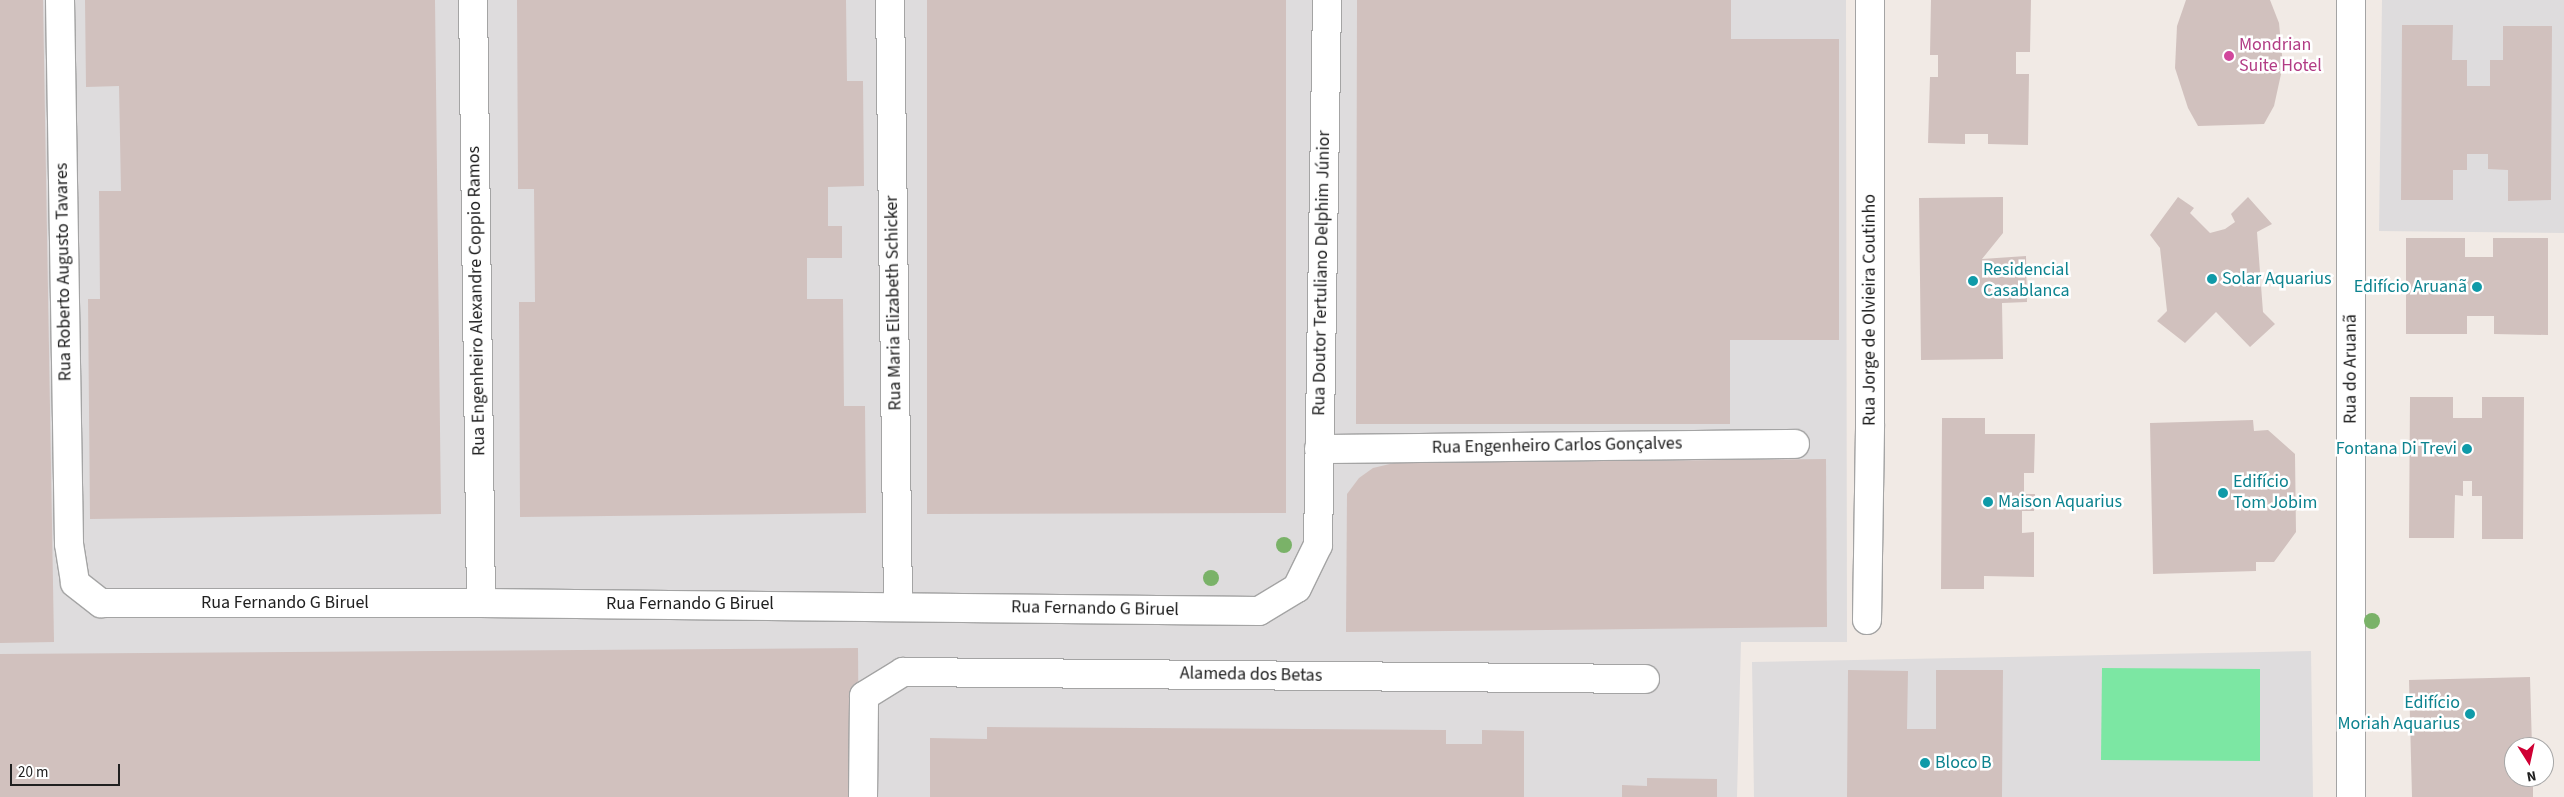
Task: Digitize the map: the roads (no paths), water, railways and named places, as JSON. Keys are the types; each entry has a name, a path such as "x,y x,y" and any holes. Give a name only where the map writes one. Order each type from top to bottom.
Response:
{"street":[{"name":"Rua Roberto Augusto Tavares","path":"60,0 69,544"},
{"name":"Rua Engenheiro Alexandre Coppio Ramos","path":"473,0 481,603"},
{"name":"Rua Maria Elizabeth Schicker","path":"890,0 898,606"},
{"name":"Rua Doutor Tertuliano Delphim Júnior","path":"1318,545 1327,0"},
{"name":"Rua Jorge de Olvieira Coutinho","path":"1867,620 1870,424 1870,0"},
{"name":"Rua do Aruanã","path":"2351,797 2352,0"},
{"name":"Rua Engenheiro Carlos Gonçalves","path":"1319,449 1795,444"},
{"name":"Rua Fernando G Biruel","path":"69,544 75,583 102,603 481,603 1259,611 1296,588 1318,545"},
{"name":"Alameda dos Betas","path":"863,797 864,696 903,672 1645,679"}],"place":[{"name":"Mondrian Suite Hotel","path":"2229,56"},
{"name":"Solar Aquarius","path":"2212,279"},
{"name":"Residencial Casablanca","path":"1973,281"},
{"name":"Edifício Aruanã","path":"2477,287"},
{"name":"Fontana Di Trevi","path":"2467,449"},
{"name":"Edifício Tom Jobim","path":"2223,493"},
{"name":"Maison Aquarius","path":"1988,502"},
{"name":"Edifício Moriah Aquarius","path":"2470,714"},
{"name":"Bloco B","path":"1925,763"}]}
